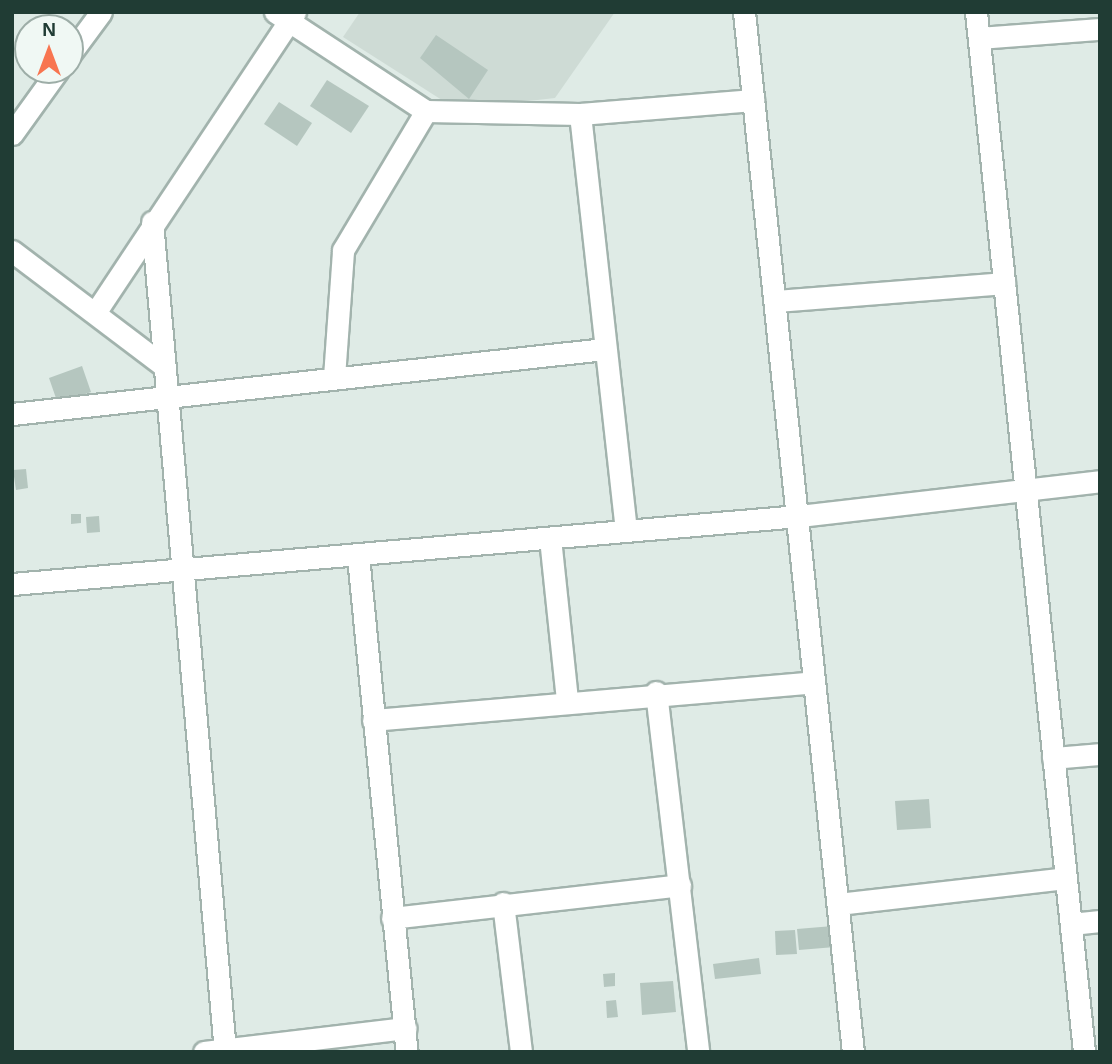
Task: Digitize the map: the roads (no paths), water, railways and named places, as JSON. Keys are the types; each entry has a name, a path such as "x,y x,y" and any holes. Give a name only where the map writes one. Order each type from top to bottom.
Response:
{"street":[{"path":"84,35 101,12"},
{"path":"744,12 777,301 799,516 812,682 853,1052"},
{"path":"976,12 1084,1052"},
{"path":"97,310 286,16 426,111 580,114 753,100"},
{"path":"979,38 1100,29"},
{"path":"12,135 48,84"},
{"path":"334,377 343,250 426,111"},
{"path":"580,114 626,528"},
{"path":"152,222 183,572 218,1051 406,1028"},
{"path":"12,251 97,310 164,366"},
{"path":"777,301 1004,283"},
{"path":"12,414 606,349"},
{"path":"12,584 183,572 550,538 626,528 799,516 1100,481"},
{"path":"550,538 567,701"},
{"path":"358,556 407,1052"},
{"path":"373,720 656,692 812,682"},
{"path":"656,692 698,1052"},
{"path":"1053,758 1100,754"},
{"path":"838,904 1066,878"},
{"path":"392,918 503,903 680,885"},
{"path":"503,903 520,1052"},
{"path":"1071,924 1100,921"}]}
